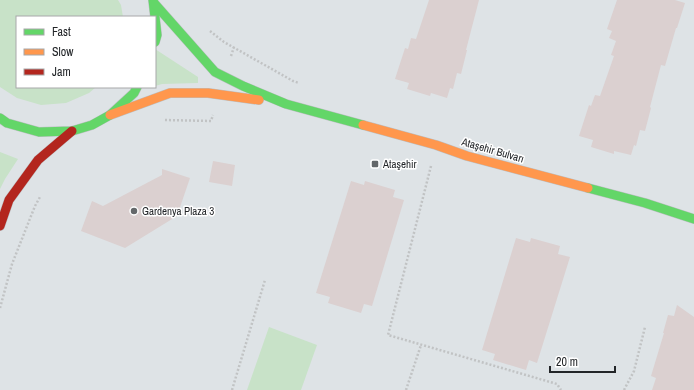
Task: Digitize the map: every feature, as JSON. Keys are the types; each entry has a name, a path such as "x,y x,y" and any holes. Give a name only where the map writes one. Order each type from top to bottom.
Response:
{"street":[{"path":"153,2 154,16"},
{"name":"Ataşehir Bulvarı","path":"153,2 215,72 243,86 286,104 436,145 467,156 644,203 694,220"},
{"path":"0,118 7,123 39,132 72,131 92,125 110,115 134,93 137,88"},
{"name":"Ataşehir Bulvarı","path":"110,115 170,93 208,93 286,104"},
{"path":"0,226 9,200 38,160 72,131"}],"path":[{"path":"209,30 224,42 293,81 300,83"},
{"path":"225,77 234,47"},
{"path":"164,120 211,121 219,95"},
{"path":"436,145 388,335 557,384 561,390"},
{"path":"0,308 12,264 35,206 42,194"},
{"path":"232,390 265,280"},
{"path":"624,390 634,371 644,327"},
{"path":"406,390 421,345"}],"green space":[{"path":"0,0 118,0 121,5 123,16 16,16 16,88 95,88 89,93 66,103 41,105 17,98 0,87"},
{"path":"156,50 198,77 198,83 162,84 156,86"},
{"path":"0,152 18,159 0,189"},
{"path":"269,327 317,345 301,390 247,390"}],"building":[{"path":"429,0 479,0 461,74 457,73 453,89 450,88 447,98 431,93 430,96 407,89 409,83 395,79 405,48 408,49 411,38 416,39"},
{"path":"617,0 675,0 685,3 665,66 661,65 645,131 640,130 636,146 634,145 631,155 614,151 614,154 591,147 593,140 579,136 589,105 591,106 595,95 600,96 614,56 611,55 616,41 609,38 612,31 607,29"},
{"path":"213,161 235,165 232,186 209,182"},
{"name":"Gardenya Plaza 3","path":"162,169 190,178 177,216 125,248 81,231 92,201 103,206 162,175"},
{"path":"351,181 364,185 365,181 395,190 393,197 404,200 372,306 364,304 361,313 328,303 330,297 316,293"},
{"path":"516,238 530,242 531,238 560,246 558,254 570,257 537,363 529,360 526,370 493,360 495,354 482,350"},
{"path":"677,305 694,317 694,390 652,390 656,378 651,376 668,315 674,316"}],"traffic: fast":[{"path":"153,0 155,16"},
{"path":"154,3 215,72 243,86 286,104 363,125"},
{"path":"156,26 156,38"},
{"path":"0,118 7,123 39,132 72,131 92,125 110,115 134,93 136,88"},
{"path":"588,188 645,203 694,219"}],"traffic: slow":[{"path":"110,115 170,93 208,93 259,100"},
{"path":"363,125 436,145 467,156 588,188"}],"traffic: jam":[{"path":"0,226 9,200 38,160 72,131"}],"place":[{"name":"Ataşehir","path":"375,164"},
{"name":"Gardenya Plaza 3","path":"134,211"}]}
